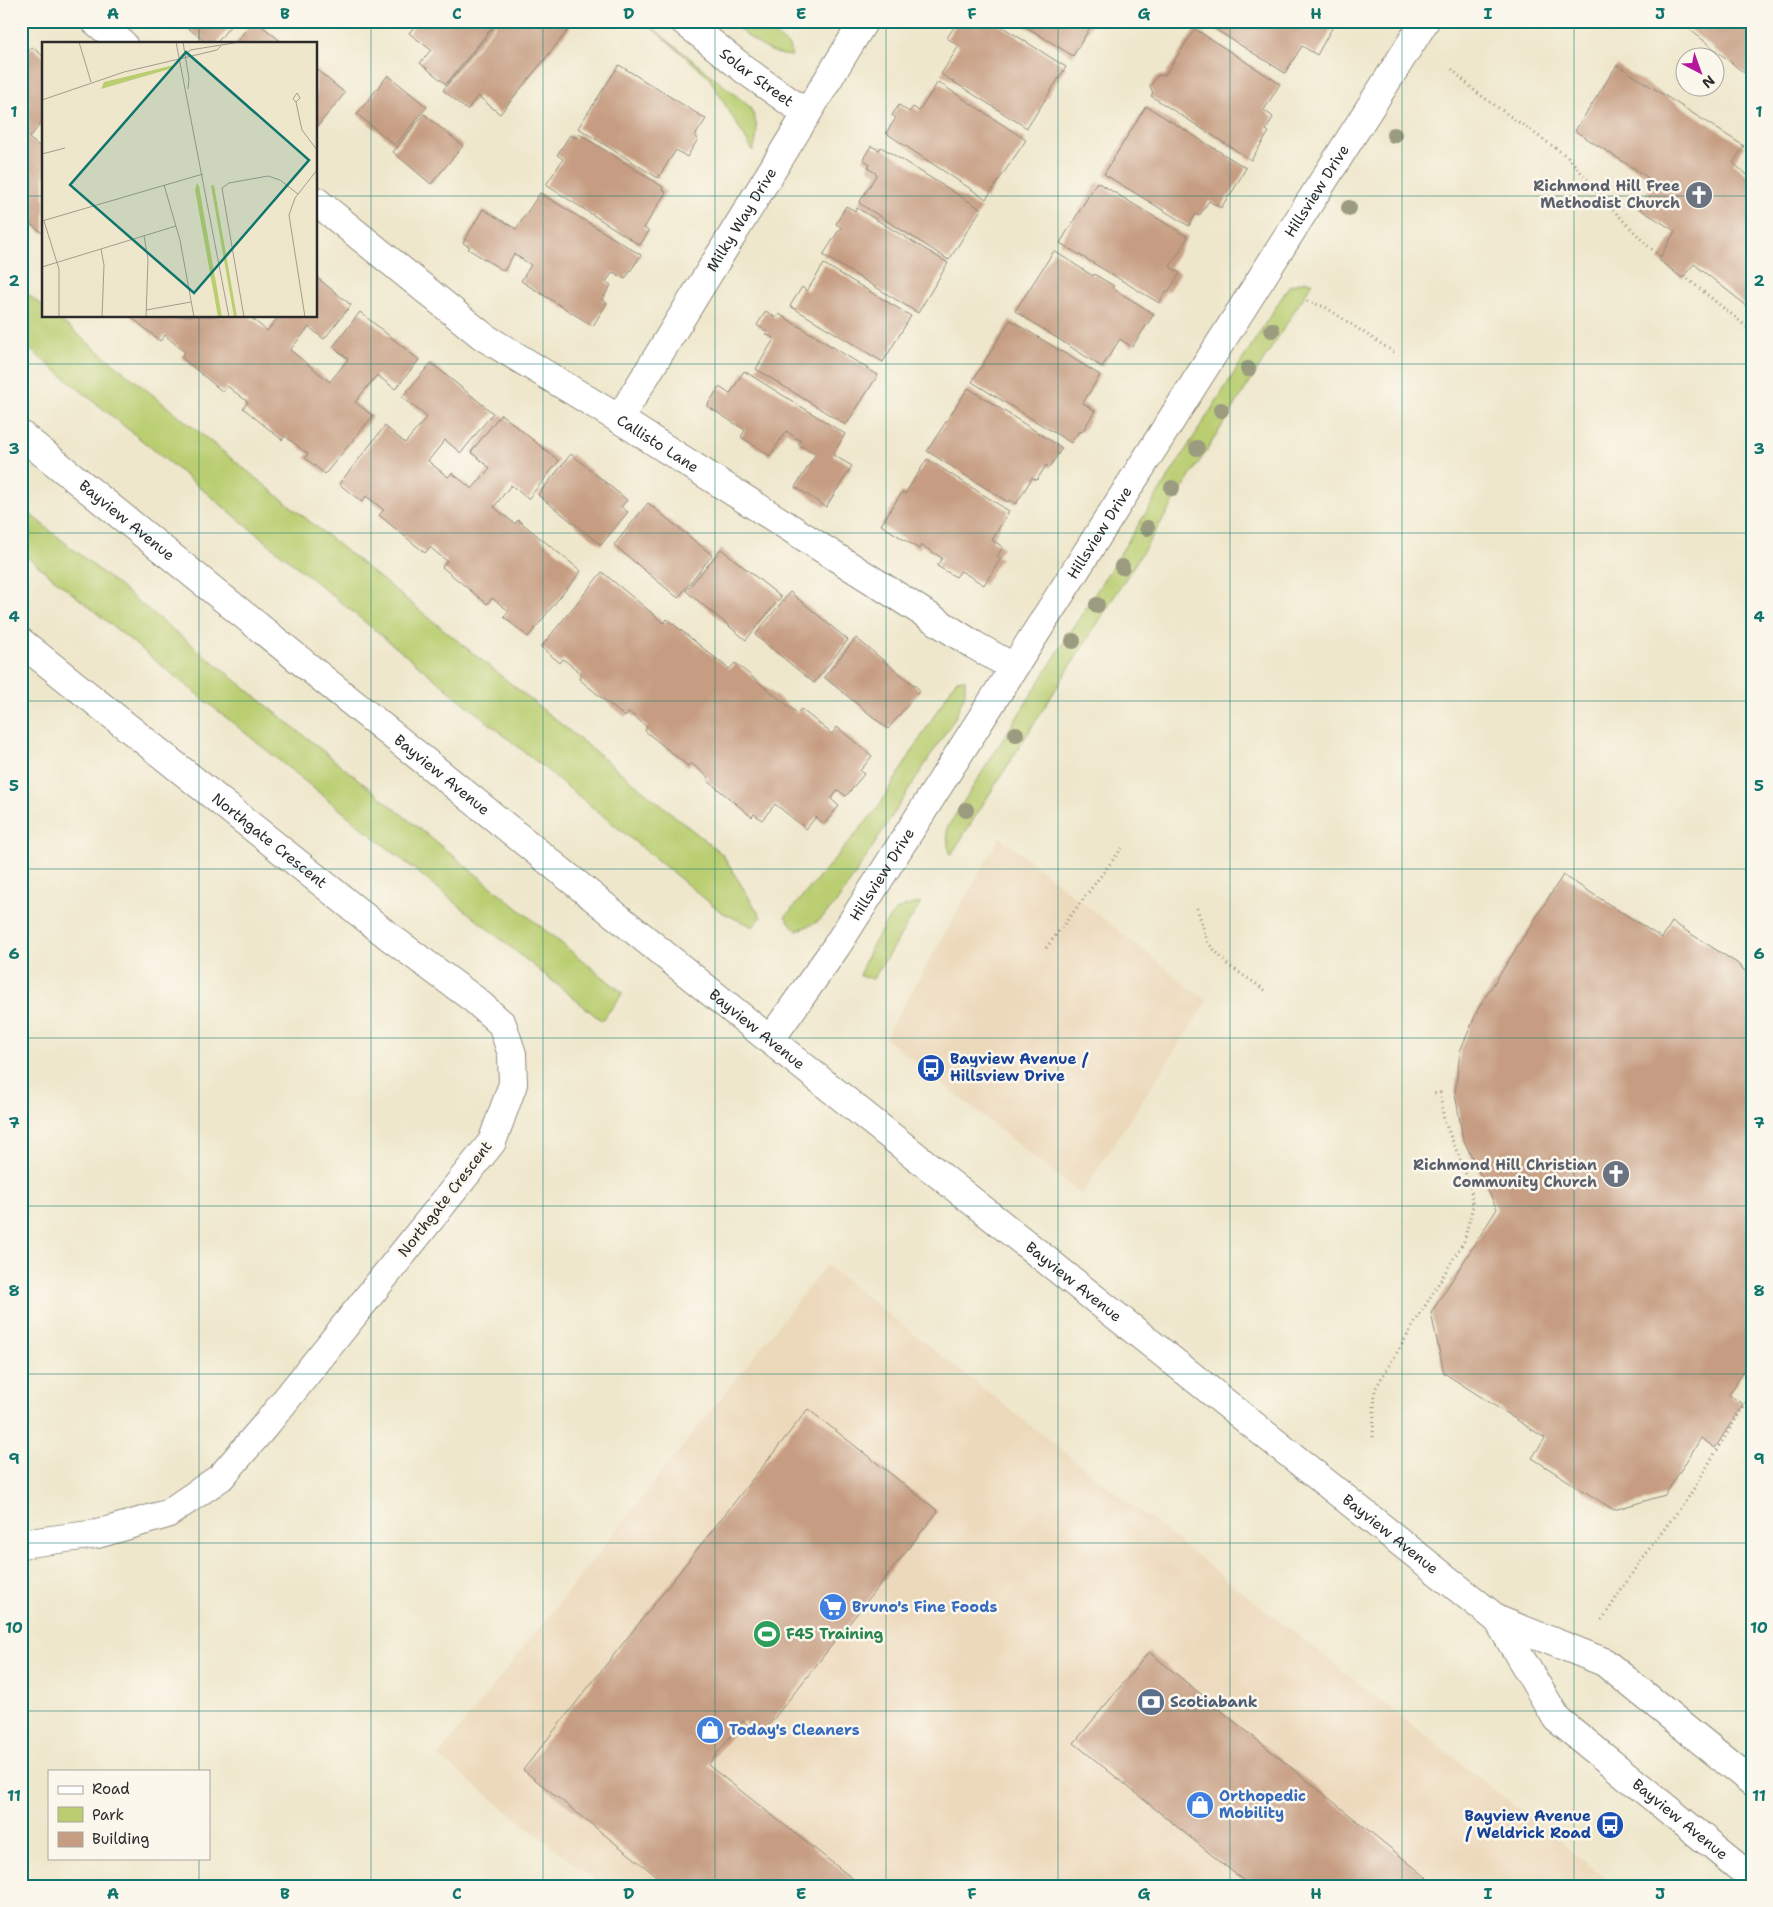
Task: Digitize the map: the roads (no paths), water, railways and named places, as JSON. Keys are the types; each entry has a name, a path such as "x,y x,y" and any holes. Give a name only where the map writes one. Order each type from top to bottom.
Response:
{"street":[{"path":"95,21 121,42"},
{"name":"Solar Street","path":"684,21 745,70 807,114"},
{"name":"Milky Way Drive","path":"619,419 864,21"},
{"name":"Hillsview Drive","path":"770,1040 836,947 1425,21"},
{"name":"Callisto Lane","path":"318,203 484,337 619,419 1013,667"},
{"name":"Bayview Avenue","path":"21,435 770,1040 1498,1620 1604,1662 1752,1782"},
{"name":"Northgate Crescent","path":"21,642 368,919 475,1000 502,1024 512,1054 514,1084 492,1142 268,1422 221,1477 167,1514 97,1534 21,1544"},
{"name":"Bayview Avenue","path":"1498,1620 1557,1719 1752,1880"},
{"path":"1744,1886 1752,1880"}],"place":[{"name":"Richmond Hill Free Methodist Church","path":"1699,195"},
{"name":"Bayview Avenue / Hillsview Drive","path":"931,1068"},
{"name":"Richmond Hill Christian Community Church","path":"1616,1174"},
{"name":"Bruno's Fine Foods","path":"833,1607"},
{"name":"F45 Training","path":"767,1634"},
{"name":"Scotiabank","path":"1151,1702"},
{"name":"Today's Cleaners","path":"710,1730"},
{"name":"Orthopedic Mobility","path":"1200,1805"},
{"name":"Bayview Avenue / Weldrick Road","path":"1610,1825"}]}
